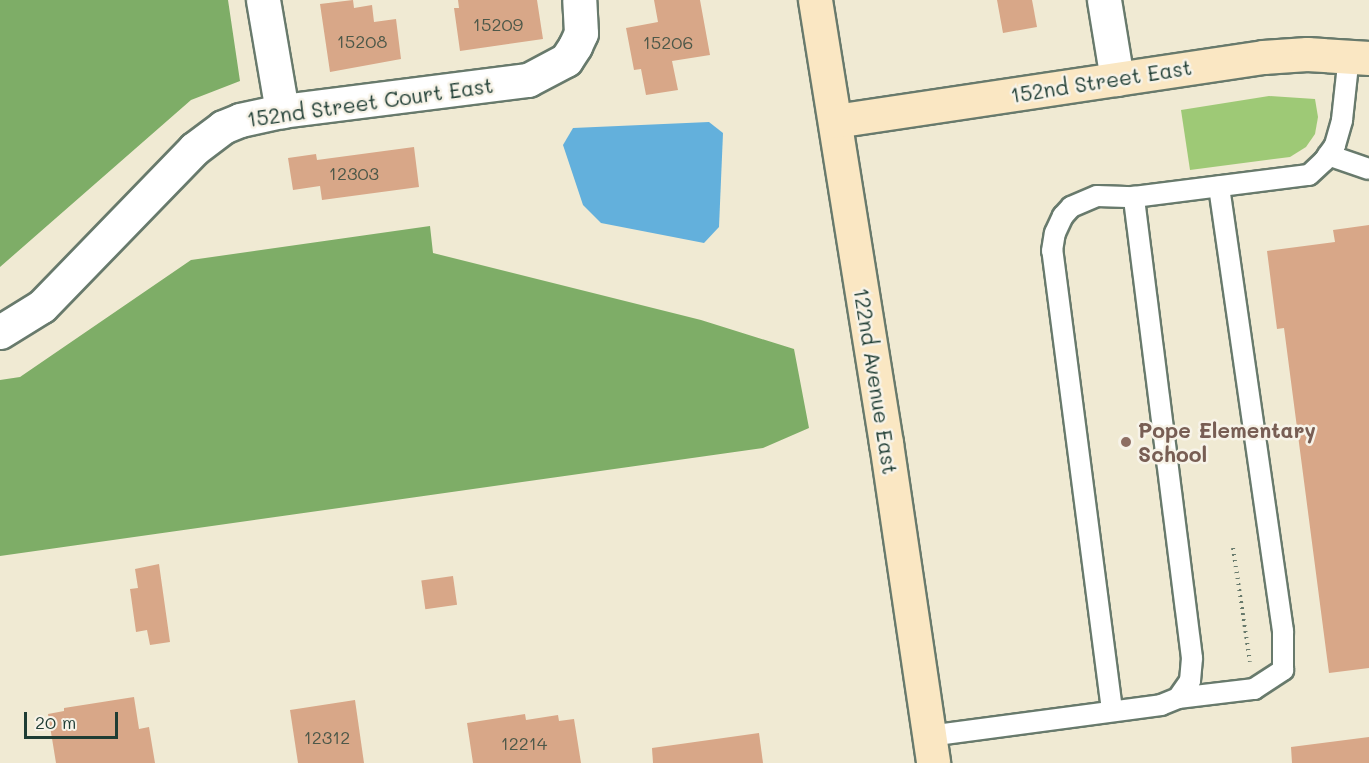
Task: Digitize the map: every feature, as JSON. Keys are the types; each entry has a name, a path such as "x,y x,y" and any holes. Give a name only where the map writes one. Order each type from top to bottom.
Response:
{"main road":[{"name":"122nd Avenue East","path":"815,0 931,750"},
{"name":"152nd Street East","path":"835,121 1263,57 1306,54 1359,57"}],"street":[{"path":"263,0 282,111"},
{"name":"152nd Street Court East","path":"0,332 42,306 194,149 223,127 240,120 282,111 528,80 566,60 581,33 579,0"},
{"path":"1104,0 1118,79"}],"lane":[{"path":"1113,710 1052,251 1055,233 1063,216 1071,207 1097,196 1134,197 1309,175 1335,145 1359,57"},
{"path":"1328,155 1363,169 1369,169"},
{"path":"931,750 1113,710 1161,705 1178,698 1254,689 1283,670 1283,631 1219,187"},
{"path":"1134,197 1192,658 1190,681 1178,698"}],"path":[{"path":"1233,548 1250,663"}],"green space":[{"path":"0,0 228,0 240,81 191,100 0,267"},
{"path":"1269,96 1315,99 1318,117 1315,134 1306,147 1290,157 1190,170 1181,110"},
{"path":"430,226 433,253 701,320 794,349 809,428 763,448 0,556 0,380 20,377 191,260"}],"water":[{"path":"709,122 723,133 719,227 704,243 601,223 583,205 563,145 573,128"}],"building":[{"path":"353,0 354,8 372,5 374,22 396,19 401,59 330,72 320,4"},
{"path":"458,0 537,0 543,39 460,51 454,8 459,8"},
{"path":"654,0 700,0 710,55 672,61 678,90 646,95 641,69 634,70 626,28 658,22"},
{"path":"997,0 1032,0 1037,27 1003,33"},
{"path":"414,147 419,187 322,200 320,186 293,190 288,158 316,154 317,160"},
{"path":"1369,225 1369,668 1329,673 1284,328 1277,329 1267,251 1335,242 1333,230"},
{"path":"159,564 170,642 150,645 147,630 136,632 130,589 138,588 135,569"},
{"path":"453,576 457,605 425,609 421,580"},
{"path":"134,697 139,729 149,727 155,763 56,763 48,714 64,711 64,708"},
{"path":"355,700 364,763 298,763 290,710"},
{"path":"525,714 526,720 558,715 559,721 574,719 581,763 473,763 467,723"},
{"path":"759,733 763,763 653,763 652,748"},
{"path":"1369,737 1369,763 1292,763 1291,747"}],"place":[{"name":"Pope Elementary School","path":"1126,442"}]}
